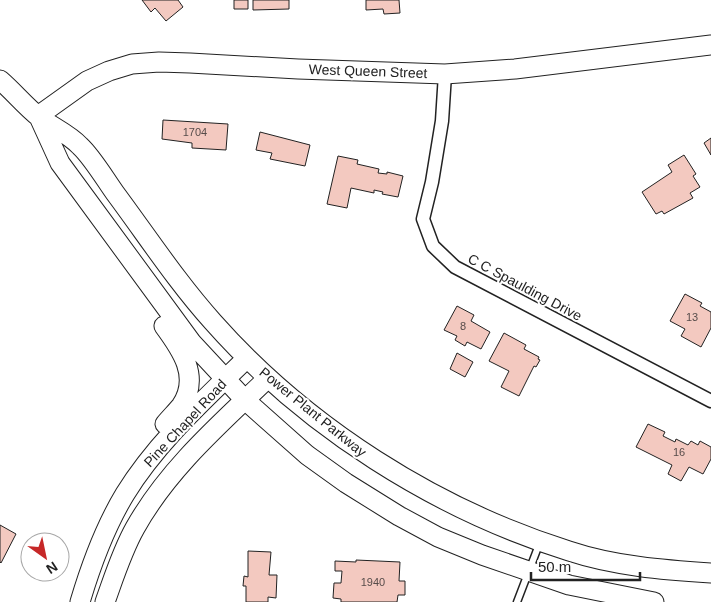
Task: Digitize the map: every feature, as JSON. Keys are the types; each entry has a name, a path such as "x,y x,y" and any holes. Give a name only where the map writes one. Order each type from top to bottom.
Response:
{"main road":[{"name":"West Queen Street","path":"38,116 87,81 109,71 132,64 182,62 298,69 445,74 515,69 711,45"},
{"name":"Power Plant Parkway","path":"0,80 38,116 80,146 190,295 213,323 247,358 268,378 335,432 370,457 418,487 456,506 570,552 609,561 664,570 711,573"},
{"name":"Power Plant Parkway","path":"38,116 60,163 192,343 245,400 307,455 346,483 399,516 438,537 482,555 569,585 654,602"},
{"path":"118,242 128,276 178,346 186,359 188,372 188,386 180,407 139,454 125,493"},
{"name":"Pine Chapel Road","path":"80,602 108,524 125,493 148,460 247,358"},
{"name":"Pine Chapel Road","path":"105,602 124,551 154,499 193,451 268,378"}],"street":[{"name":"C C Spaulding Drive","path":"445,74 442,121 432,182 423,220 433,246 455,267 711,401"}],"lane":[{"path":"517,602 541,541"}],"building":[{"path":"142,0 178,0 183,7 166,21 155,8 151,12"},
{"path":"234,0 248,0 248,9 234,9"},
{"path":"253,0 289,0 289,9 253,10"},
{"path":"366,0 399,0 400,13 384,14 383,9 366,10"},
{"path":"163,120 228,124 226,150 192,148 192,143 162,139"},
{"path":"260,132 310,145 305,166 270,159 272,153 256,150"},
{"path":"711,138 711,155 704,143"},
{"path":"684,155 696,174 693,176 700,187 690,193 693,198 664,214 662,211 656,214 642,192 672,172 668,165"},
{"path":"338,156 358,160 357,164 379,169 378,173 387,174 387,172 403,176 398,197 382,194 383,192 374,190 374,193 351,188 347,208 327,204"},
{"path":"685,294 702,303 700,306 711,312 711,328 701,347 681,336 685,329 670,321"},
{"path":"457,306 474,315 471,321 490,332 481,349 467,342 465,346 455,340 457,336 444,330"},
{"path":"504,333 526,345 524,349 539,357 538,359 540,360 536,367 534,366 519,396 501,387 509,371 489,361"},
{"path":"457,353 473,362 465,377 450,369"},
{"path":"648,424 665,432 663,436 675,442 676,439 688,445 691,441 698,445 700,441 711,447 711,459 703,474 689,467 681,481 668,474 672,465 636,447"},
{"path":"0,525 16,534 1,563 0,562"},
{"path":"248,551 271,552 269,575 277,575 276,598 268,597 268,602 246,602 246,586 243,586 244,576 248,577"},
{"path":"356,560 400,562 399,581 405,581 405,595 398,595 397,602 341,602 341,599 333,598 334,583 341,583 342,571 335,571 335,561 356,562"}]}
